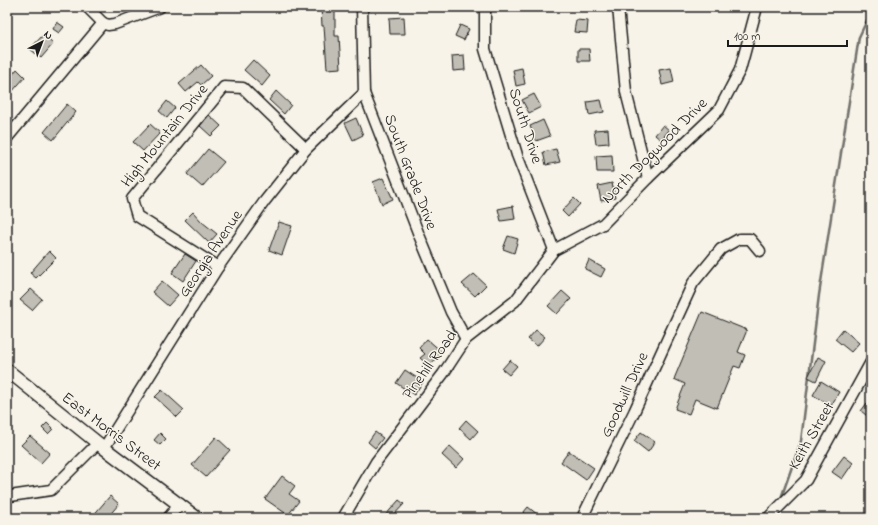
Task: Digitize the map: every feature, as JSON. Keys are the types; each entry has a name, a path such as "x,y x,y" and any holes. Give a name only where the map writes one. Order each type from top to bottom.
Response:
{"main road":[{"name":"East Morris Street","path":"7,370 101,445 197,518"}],"street":[{"path":"87,7 103,23 108,25 115,24 160,7"},
{"name":"South Grade Drive","path":"362,7 364,93 419,236 452,312 466,339"},
{"name":"South Drive","path":"485,7 485,49 517,155 554,250"},
{"path":"618,7 626,92 648,178"},
{"name":"North Dogwood Drive","path":"603,224 648,178 719,110 740,70 757,7"},
{"path":"7,138 103,23"},
{"name":"High Mountain Drive","path":"218,266 137,216 132,199 224,87 243,88 306,149"},
{"name":"Georgia Avenue","path":"10,496 51,490 101,445 218,266 264,202 306,149 364,93"},
{"name":"Pinehill Road","path":"343,518 376,462 443,374 466,339 515,301 554,250 603,224"},
{"name":"Goodwill Drive","path":"582,518 634,412 693,283 722,248 740,239 750,240 760,251"},
{"name":"Keith Street","path":"768,518 806,480 871,362"},
{"path":"168,518 180,504"}],"building":[{"path":"321,7 335,7 335,36 339,36 341,68 327,69"},
{"path":"404,17 405,34 390,34 389,18"},
{"path":"576,20 588,21 587,33 574,32"},
{"path":"57,22 64,27 59,33 53,29"},
{"path":"460,25 469,29 464,40 455,36"},
{"path":"43,35 53,44 41,58 30,49"},
{"path":"578,49 589,49 590,61 578,61"},
{"path":"464,55 465,70 453,71 452,56"},
{"path":"253,60 270,76 262,86 244,70"},
{"path":"201,65 211,76 201,85 198,82 186,92 179,84"},
{"path":"522,68 525,84 516,86 513,70"},
{"path":"671,68 674,82 662,85 659,70"},
{"path":"17,69 25,77 11,93 7,89 7,81"},
{"path":"276,91 291,105 284,114 269,100"},
{"path":"534,94 541,107 529,113 522,100"},
{"path":"601,100 604,112 589,115 587,102"},
{"path":"167,101 175,108 167,118 159,111"},
{"path":"67,104 76,112 53,140 44,132"},
{"path":"209,115 221,126 211,136 200,126"},
{"path":"356,118 363,135 353,140 345,123"},
{"path":"543,120 550,136 536,141 530,126"},
{"path":"150,124 160,133 143,151 133,142"},
{"path":"663,125 669,130 661,140 655,135"},
{"path":"608,129 609,143 596,144 594,130"},
{"path":"208,149 224,162 202,187 187,174"},
{"path":"556,149 560,162 546,165 543,152"},
{"path":"612,155 613,172 597,172 596,156"},
{"path":"383,178 393,199 382,204 373,182"},
{"path":"612,183 615,198 601,201 598,186"},
{"path":"574,198 580,204 568,217 562,211"},
{"path":"513,206 515,219 501,221 498,209"},
{"path":"193,212 202,222 217,234 209,243 185,220"},
{"path":"279,222 292,226 282,255 269,250"},
{"path":"508,236 518,239 514,253 503,249"},
{"path":"49,251 56,258 36,278 30,273"},
{"path":"185,254 196,261 183,281 172,273"},
{"path":"589,260 605,269 601,277 585,269"},
{"path":"474,274 486,285 475,296 462,284"},
{"path":"162,281 178,295 168,306 152,292"},
{"path":"31,289 42,299 32,310 20,300"},
{"path":"562,291 571,299 557,314 548,306"},
{"path":"702,312 747,330 738,352 745,355 740,368 734,366 717,408 695,399 689,414 675,409 685,384 674,379"},
{"path":"843,329 859,343 851,352 835,339"},
{"path":"536,330 545,337 537,346 528,339"},
{"path":"427,339 442,352 429,366 420,358 425,354 419,348"},
{"path":"818,357 826,361 816,381 808,377"},
{"path":"510,360 517,366 509,375 502,369"},
{"path":"405,370 423,382 414,395 396,383"},
{"path":"821,381 839,392 831,406 813,395"},
{"path":"162,390 184,410 177,417 155,397"},
{"path":"867,403 871,406 871,419 861,411"},
{"path":"466,420 478,431 471,439 459,428"},
{"path":"47,423 53,429 48,434 42,428"},
{"path":"375,432 383,438 375,448 368,442"},
{"path":"641,432 655,442 648,452 634,441"},
{"path":"160,433 166,439 160,445 154,440"},
{"path":"30,436 50,453 41,463 21,445"},
{"path":"216,437 230,450 206,477 192,465"},
{"path":"450,446 464,459 456,468 442,455"},
{"path":"569,451 594,468 586,480 561,462"},
{"path":"844,456 853,463 842,479 832,472"},
{"path":"282,476 295,486 289,494 299,501 288,515 265,499"},
{"path":"110,496 119,504 107,518 91,518"},
{"path":"399,500 404,504 391,518 383,518"},
{"path":"528,507 542,518 519,518"}],"waterway":[{"path":"780,501 801,441 819,295 859,37 871,12"}]}
